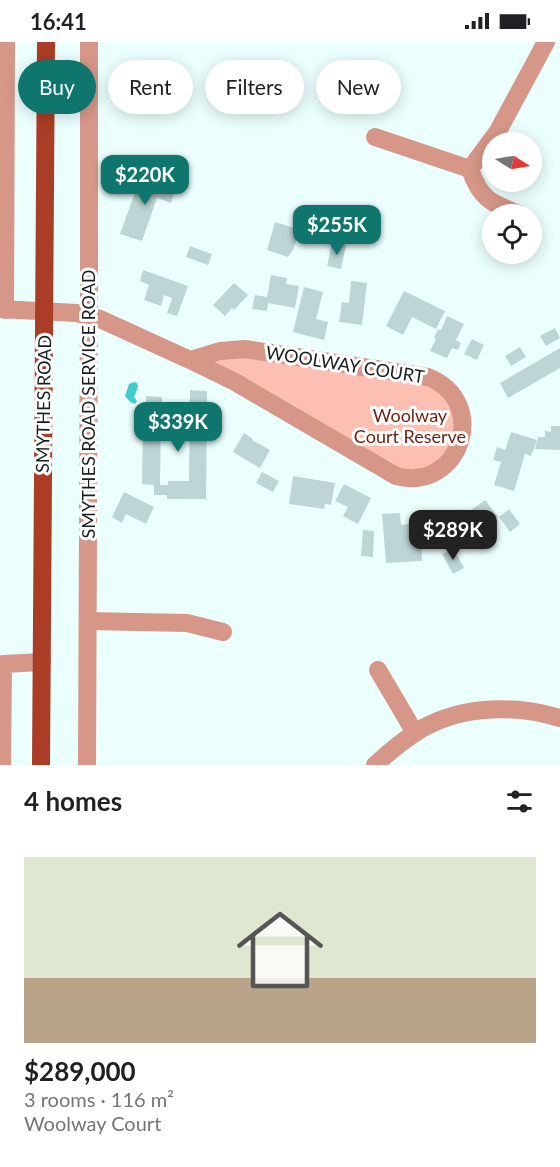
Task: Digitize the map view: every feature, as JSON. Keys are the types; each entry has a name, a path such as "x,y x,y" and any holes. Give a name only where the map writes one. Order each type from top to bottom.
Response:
{"main road":[{"name":"SMYTHES ROAD","path":"41,765 46,42"}],"street":[{"path":"2,310 6,42"},
{"name":"SMYTHES ROAD SERVICE ROAD","path":"87,765 89,42"},
{"path":"470,169 498,131 546,42"},
{"path":"375,138 470,169"},
{"path":"470,169 484,196 496,204"},
{"name":"WOOLWAY COURT","path":"2,310 77,313 100,319 243,387 396,476 409,478 437,472 452,458 461,441 463,420 458,402 446,387 428,377 245,350 220,351 190,360"},
{"path":"88,621 182,622 223,632"},
{"path":"2,765 3,664 42,662"},
{"path":"378,670 415,733"},
{"path":"375,765 415,733 429,725 464,713 498,709 522,710 560,718"}],"green space":[{"name":"Woolway Court Reserve","path":"238,354 423,380 441,389 459,426 443,461 407,473 207,361"}],"water":[{"path":"134,382 138,387 134,397 137,401 135,404 125,396 129,384"}],"building":[{"path":"141,176 176,188 171,203 157,198 142,241 120,234"},
{"path":"275,222 300,230 288,257 267,250"},
{"path":"332,243 346,245 341,269 327,266"},
{"path":"190,246 212,254 208,265 186,257"},
{"path":"143,270 188,286 177,316 167,313 172,298 164,295 161,306 144,300 149,285 140,281"},
{"path":"271,275 287,278 286,284 299,286 295,308 268,303 267,311 252,309 255,295 267,297"},
{"path":"351,281 367,283 362,325 339,322 342,302 349,303"},
{"path":"234,283 248,295 225,316 213,305"},
{"path":"304,287 323,292 316,319 328,322 324,340 293,332"},
{"path":"404,291 445,311 436,329 412,317 403,335 386,326"},
{"path":"447,316 464,324 456,340 461,343 458,350 452,348 447,358 430,351 438,329 441,330"},
{"path":"555,328 560,338 546,346 540,336"},
{"path":"472,339 484,345 477,360 464,354"},
{"path":"520,347 526,357 511,366 505,356"},
{"path":"560,348 560,368 508,398 500,383"},
{"path":"190,390 207,391 206,499 167,499 167,495 154,495 154,485 142,484 143,413 161,413 160,485 168,485 168,481 189,481"},
{"path":"146,396 162,397 162,405 146,404"},
{"path":"551,426 560,426 560,450 535,449 538,437 545,437 545,431 551,432"},
{"path":"511,432 537,440 531,456 525,454 514,491 494,485 501,462 493,460 497,447 505,450"},
{"path":"244,433 270,450 260,468 233,452"},
{"path":"262,472 279,481 273,492 256,483"},
{"path":"293,476 335,483 331,505 325,504 324,509 289,504"},
{"path":"344,484 371,498 358,524 343,516 348,507 335,501"},
{"path":"124,492 154,507 146,524 126,514 122,523 112,517"},
{"path":"485,500 498,517 460,544 443,520 458,509 463,516"},
{"path":"509,509 520,524 510,532 499,517"},
{"path":"400,513 401,525 409,524 410,539 421,539 422,561 386,563 382,514"},
{"path":"363,530 374,531 373,557 361,556"},
{"path":"453,548 464,568 453,574 442,554"}]}
